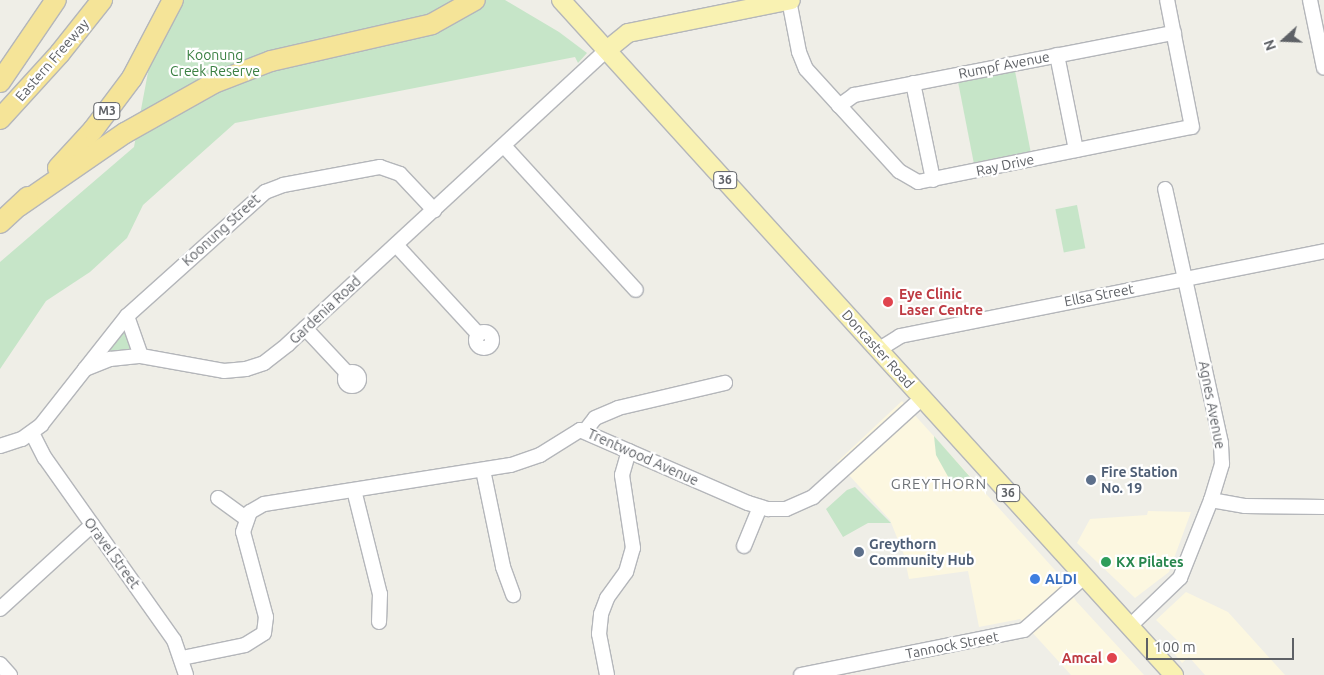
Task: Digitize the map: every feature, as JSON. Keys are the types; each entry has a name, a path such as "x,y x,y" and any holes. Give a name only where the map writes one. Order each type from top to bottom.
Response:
{"highway":[{"path":"0,82 56,0"},
{"name":"Eastern Freeway","path":"0,119 54,60 102,0"},
{"name":"M3","path":"0,223 68,158 132,78 173,0"},
{"path":"19,206 160,111 251,68 432,24 474,0"}],"main road":[{"name":"Doncaster Road","path":"546,0 581,25"},
{"name":"Doncaster Road","path":"561,0 581,25 606,50 1174,675"},
{"path":"606,50 628,33 785,1"}],"street":[{"name":"Ray Drive","path":"785,1 803,64 904,176 918,182 1192,127 1167,0"},
{"path":"1310,0 1324,68"},
{"name":"Rumpf Avenue","path":"839,106 854,95 1174,33"},
{"name":"Gardenia Road","path":"84,369 119,357 142,356 216,370 246,369 272,357 504,146 606,50"},
{"path":"1058,55 1076,150"},
{"path":"913,83 933,180"},
{"path":"504,146 636,290"},
{"name":"Koonung Street","path":"84,369 127,316 247,204 273,188 372,168 387,168 400,174 434,210"},
{"name":"Agnes Avenue","path":"1129,626 1180,578 1211,500 1222,455 1185,278 1164,189"},
{"path":"396,245 479,334"},
{"name":"Ellsa Street","path":"878,350 900,336 1324,251"},
{"path":"127,316 142,356"},
{"path":"305,328 348,374"},
{"path":"0,446 32,433 52,415 84,369"},
{"path":"591,434 612,410 726,383"},
{"name":"Trentwood Avenue","path":"246,518 264,504 483,470 530,459 576,431 591,434 760,507 786,509 813,497 922,398"},
{"name":"Oravel Street","path":"32,433 44,458 170,634 182,658 186,675"},
{"path":"607,675 599,634 601,614 607,598 626,572 633,548 622,482 629,451"},
{"path":"483,470 503,566 513,595"},
{"path":"354,490 380,594 379,622"},
{"path":"182,658 251,643 266,628 266,617 244,538 246,518 218,498"},
{"path":"1211,500 1245,506 1324,507"},
{"path":"744,546 760,507"},
{"path":"0,609 92,525"},
{"name":"Tannock Street","path":"801,675 1024,630 1084,577"},
{"path":"0,664 10,675"}],"shaded area":[{"path":"902,401 1064,580 1076,601 1144,675 1071,675 1020,619 979,627 968,571 909,579 904,555 890,520 837,462"},
{"path":"1148,511 1191,512 1169,572 1135,598 1077,543 1090,519 1147,515"},
{"path":"1186,592 1228,612 1285,675 1205,675 1189,657 1182,663 1171,650 1179,642 1156,620"}],"green space":[{"name":"Koonung Creek Reserve","path":"183,0 505,0 559,32 587,53 578,63 575,57 235,123 143,205 127,238 90,272 46,301 0,369 0,262 134,147 154,40"},
{"path":"1015,71 1031,151 974,163 958,82"},
{"path":"1077,205 1085,248 1064,252 1055,209"},
{"path":"124,329 130,349 106,354 104,350"},
{"path":"934,436 971,478 951,482 936,455"},
{"path":"855,487 891,523 868,523 843,537 826,509 847,490"}],"place":[{"name":"Eye Clinic Laser Centre","path":"888,302"},
{"name":"Fire Station No. 19","path":"1091,480"},
{"name":"Greythorn Community Hub","path":"859,552"},
{"name":"KX Pilates","path":"1106,562"},
{"name":"ALDI","path":"1035,579"},
{"name":"Amcal","path":"1112,658"}],"district":[{"name":"GREYTHORN","path":"939,484"}]}
